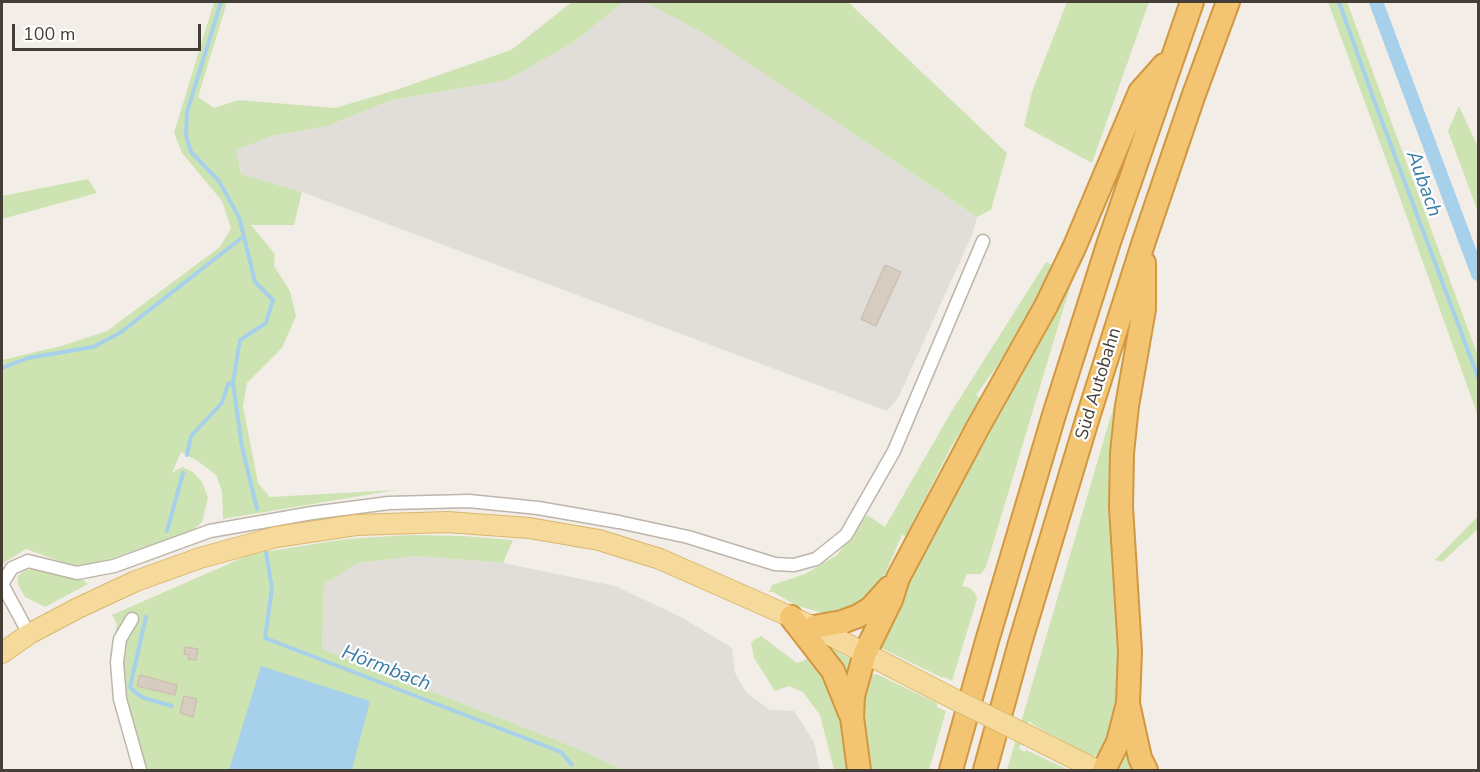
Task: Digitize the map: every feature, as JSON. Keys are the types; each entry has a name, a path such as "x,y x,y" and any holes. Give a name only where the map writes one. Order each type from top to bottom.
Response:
{"highway":[{"name":"Süd Autobahn","path":"951,771 1054,415 1109,242 1192,2"},
{"name":"Süd Autobahn","path":"985,771 1020,643 1088,417 1144,241 1228,2"},
{"path":"859,771 852,717 853,696 865,653 891,600 898,578 977,429 1046,306 1074,248 1140,92 1173,55"},
{"path":"1104,771 1118,742 1128,703 1130,651 1121,507 1122,453 1127,406 1144,309 1144,241"},
{"path":"814,627 842,622 858,616 871,608 898,578"},
{"path":"791,617 833,671 852,717"},
{"path":"1128,703 1140,758 1146,771"}],"main road":[{"path":"2,653 29,634 136,581 200,558 276,537 356,525 447,522 529,528 599,540 660,559 814,627 1097,771"}],"street":[{"path":"29,634 2,584 12,568 28,561 77,573 114,566 210,531 312,513 389,503 469,501 538,508 688,537 775,564 794,565 816,558 846,535 894,451 983,241"},
{"path":"132,620 120,639 117,662 120,699 140,771"}],"shaded area":[{"path":"624,2 645,2 705,33 977,217 972,235 898,398 887,411 302,192 241,174 236,149 272,136 327,126 392,100 507,80 571,44"},
{"path":"417,556 503,563 615,586 681,617 732,648 735,673 747,693 770,710 794,711 814,742 820,770 623,770 574,747 322,649 324,584 358,563"}],"green space":[{"path":"214,2 227,2 198,97 214,108 238,100 335,108 396,90 511,50 572,2 624,2 571,44 507,80 392,100 327,126 272,136 236,150 241,174 302,192 294,225 251,225 275,254 274,266 290,291 296,316 282,348 247,383 243,406 258,483 270,497 396,490 223,519 222,491 216,475 181,452 172,473 182,467 193,472 202,482 208,498 202,522 192,531 101,562 73,566 26,549 2,564 2,360 61,346 107,331 220,247 231,228 222,201 182,153 174,133"},
{"path":"645,2 848,2 1007,153 991,210 977,217 705,34"},
{"path":"1067,2 1149,2 1092,163 1024,126 1032,92"},
{"path":"1328,2 1347,2 1478,356 1478,416 1391,173"},
{"path":"1459,106 1478,147 1478,212 1448,131"},
{"path":"88,179 97,193 2,219 2,196"},
{"path":"1080,258 986,567 981,574 967,574 962,586 970,588 977,599 952,681 879,647 878,639"},
{"path":"1046,262 1052,265 1027,317 976,395 981,398 950,449 906,536 902,535 885,574 869,597 844,611 822,613 795,605 769,592 772,585 805,574 837,555 867,515 885,527 950,414"},
{"path":"1119,388 1122,674 1114,731 1100,755 1090,756 1029,721 1019,749 1069,770 1007,770"},
{"path":"1478,516 1478,529 1442,562 1435,560"},
{"path":"409,535 513,540 503,563 417,556 358,563 324,584 322,649 574,747 623,770 135,770 119,716 110,655 117,624 112,615 251,554 346,539"},
{"path":"40,569 82,579 88,584 45,607 25,597 18,585 18,576 25,570"},
{"path":"761,636 797,663 813,657 838,701 851,770 834,770 820,715 803,692 789,686 775,691 754,658 751,642"},
{"path":"824,644 854,661 847,694"},
{"path":"877,674 937,703 937,707 946,711 929,770 867,770 859,712 870,676"},
{"path":"1127,732 1139,770 1120,770 1113,767"}],"water":[{"path":"261,666 370,701 352,770 229,770"}],"building":[{"path":"885,265 901,272 876,326 861,319"},
{"path":"185,647 198,649 196,660 188,659 189,655 184,654"},
{"path":"140,675 177,685 175,695 137,686"},
{"path":"184,696 197,699 193,717 180,713"}],"waterway":[{"name":"Hörmbach","path":"2,368 28,358 93,347 120,333 244,236 239,217 219,181 191,152 186,135 187,112 221,2"},
{"name":"Aubach","path":"1339,2 1478,377"},
{"path":"1376,2 1478,274"},
{"name":"Hörmbach","path":"244,236 255,282 273,300 266,323 240,340 233,383 242,447 257,509"},
{"path":"187,455 191,436 222,403 228,384 233,383"},
{"path":"167,531 183,473"},
{"name":"Hörmbach","path":"266,552 272,588 265,638 561,752 572,765"},
{"path":"146,617 130,687 144,698 172,706"}]}
